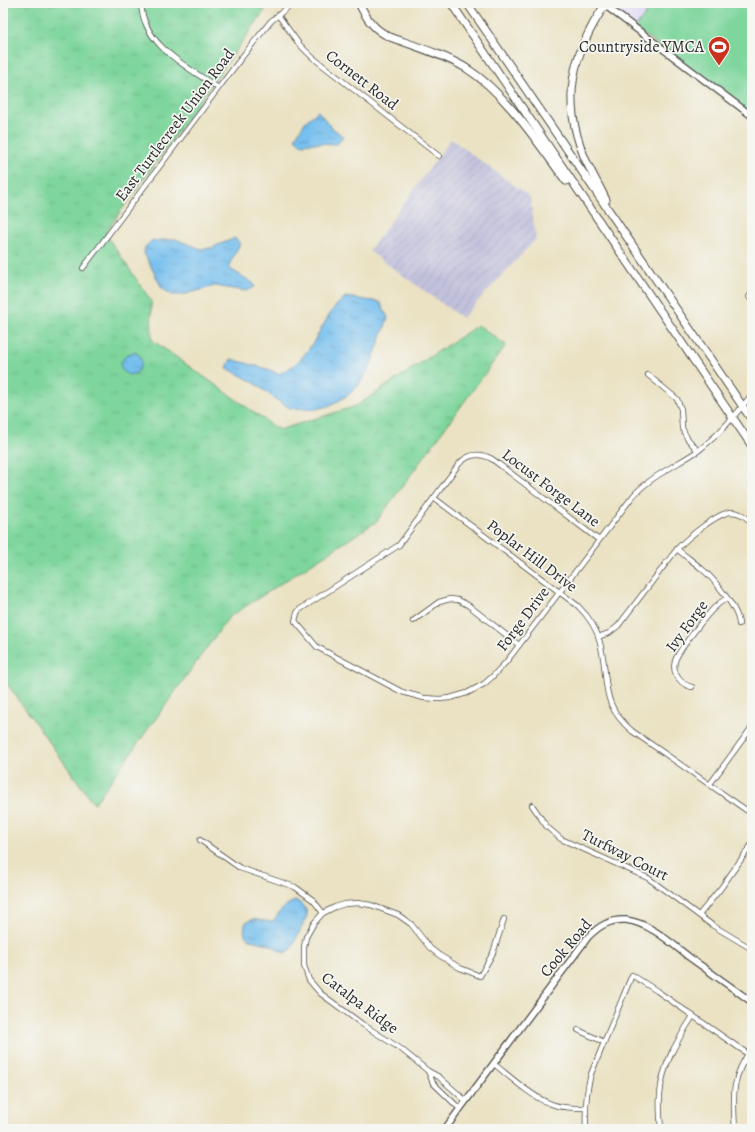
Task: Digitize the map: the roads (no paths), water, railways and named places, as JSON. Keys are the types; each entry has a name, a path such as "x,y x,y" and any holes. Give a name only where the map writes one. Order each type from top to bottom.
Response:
{"highway":[{"path":"359,3 369,22 380,32 452,61 474,74 497,93 521,121 628,265"},
{"path":"450,3 752,446"},
{"path":"467,3 752,420"},
{"path":"603,4 586,36 575,67 571,89 572,111 577,136 584,157 618,224"}],"street":[{"path":"141,3 144,21 154,40 166,52 218,88"},
{"name":"East Turtlecreek Union Road","path":"83,268 218,88 262,32 278,15 293,3"},
{"path":"603,4 752,116"},
{"name":"Cornett Road","path":"278,15 299,44 312,57 438,156"},
{"path":"648,376 677,399 682,409 682,428 687,438 698,451"},
{"name":"Forge Drive","path":"295,621 317,647 402,692 428,699 450,698 474,690 498,672 638,490 698,451 721,431 752,394"},
{"name":"Locust Forge Lane","path":"295,621 299,610 399,545 459,464 464,459 474,455 485,456 492,459 599,540"},
{"name":"Poplar Hill Drive","path":"434,498 578,606 588,617 598,637 608,698 617,714 632,731 752,814"},
{"path":"598,637 609,633 618,626 687,538 724,514 731,512 739,513 745,516 752,524"},
{"path":"677,550 702,569 726,598 736,613 739,624"},
{"name":"Ivy Forge","path":"692,687 685,685 678,678 675,672 675,661 682,649 705,619 714,608 726,598"},
{"path":"413,621 439,602 450,599 458,600 468,605 519,645"},
{"path":"710,784 752,727"},
{"name":"Turfway Court","path":"532,806 547,827 561,839 648,878 712,925 752,949"},
{"path":"200,840 240,868 295,887 313,900 323,914"},
{"path":"699,915 721,888 752,844"},
{"name":"Catalpa Ridge","path":"466,1101 439,1077 428,1071 401,1049 362,1024 320,993 309,980 304,966 304,947 306,937 314,924 323,914 335,907 345,904 358,903 382,908 398,915 410,924 439,955 460,968 480,976 493,953 504,919"},
{"name":"Cook Road","path":"445,1129 588,937 597,928 604,924 621,920 634,922 651,930 752,1002"},
{"path":"586,1129 585,1108 591,1074 632,975 748,1054"},
{"path":"661,1129 660,1094 663,1075 672,1050 693,1016"},
{"path":"578,1030 604,1042"},
{"path":"736,1129 734,1103 735,1083 739,1069 752,1048"},
{"path":"494,1064 538,1098 548,1103 568,1108 585,1108"},
{"name":"Catalpa Ridge","path":"428,1071 433,1083 460,1109"}],"water":[{"path":"318,111 331,127 343,136 337,144 300,144 295,138 305,122"},
{"path":"235,238 240,244 230,263 230,269 253,283 255,287 246,291 215,286 182,295 172,295 162,288 144,253 145,247 151,241 175,239 201,249 211,248"},
{"path":"345,297 380,302 388,318 370,367 358,386 348,395 332,405 316,409 290,408 253,382 227,368 231,359 271,370 278,374 288,369 304,355 334,308"},
{"path":"135,352 141,359 141,364 137,373 128,375 122,370 120,364 126,355"},
{"path":"297,901 304,906 307,916 291,949 285,953 268,944 253,941 246,937 244,929 246,922 253,919 272,922 286,906"}],"place":[{"name":"Countryside YMCA","path":"719,66"}]}
